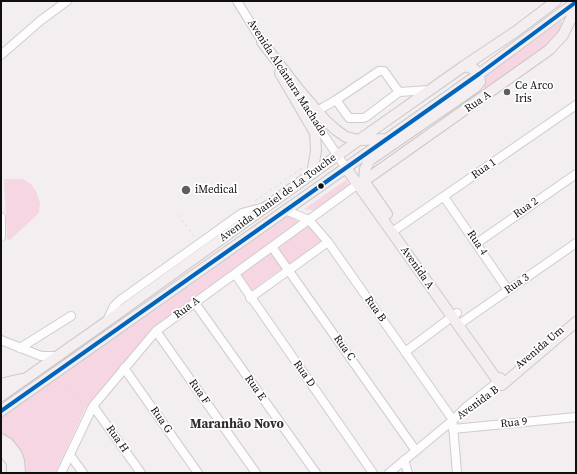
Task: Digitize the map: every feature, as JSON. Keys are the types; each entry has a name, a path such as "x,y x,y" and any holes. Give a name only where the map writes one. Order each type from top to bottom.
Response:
{"main road":[{"name":"Avenida Daniel de La Touche","path":"1,396 337,155 515,32 556,1"},
{"name":"Avenida Daniel de La Touche","path":"1,411 479,74 576,2"},
{"name":"Rua A","path":"361,183 515,76 554,47 563,35 576,8"},
{"path":"262,42 317,111 341,134 359,140 387,139"},
{"path":"262,42 315,133 316,151 312,174"},
{"path":"361,183 365,167 373,158 476,87 480,82 479,74 474,68 464,66"},
{"path":"346,168 373,158"},
{"name":"Avenida A","path":"346,168 361,183 501,381"},
{"name":"Avenida Um","path":"501,381 576,318"},
{"name":"Avenida Um","path":"501,381 576,322"},
{"path":"1,384 27,378"},
{"path":"1,439 8,443 16,453 19,461 20,473"},
{"path":"1,449 12,464 12,473"}],"street":[{"path":"1,55 40,21 67,1"},
{"name":"Avenida Alcântara Machado","path":"237,1 262,42 337,155"},
{"path":"242,1 248,19"},
{"path":"317,111 379,71 384,71 399,92"},
{"path":"336,100 349,118 363,118 399,92 430,90"},
{"name":"Rua 1","path":"394,230 576,105"},
{"name":"Avenida A","path":"337,155 346,168"},
{"name":"Rua 2","path":"476,243 576,174"},
{"name":"Rua A","path":"61,473 93,406 156,331 361,183"},
{"name":"Rua 4","path":"444,197 508,290"},
{"name":"Rua B","path":"285,210 310,220 328,242 453,420"},
{"path":"1,217 1,236"},
{"path":"250,298 328,242"},
{"name":"Rua 3","path":"460,324 576,243"},
{"name":"Rua C","path":"272,247 416,450"},
{"name":"Rua D","path":"235,274 250,298 373,473"},
{"name":"Rua E","path":"195,303 316,473"},
{"path":"405,352 454,314"},
{"path":"20,348 71,316"},
{"name":"Rua F","path":"156,331 256,473"},
{"path":"1,340 40,356 58,356"},
{"name":"Rua G","path":"124,368 198,473"},
{"name":"Avenida B","path":"389,473 453,420 465,408 501,381"},
{"name":"Rua H","path":"93,406 141,473"},
{"name":"Rua 9","path":"453,429 576,417"},
{"path":"453,420 457,473"},
{"path":"70,455 80,472"},
{"path":"404,460 408,473"}],"path":[{"path":"178,215 198,242"},
{"path":"54,374 85,406 93,406"}],"shaded area":[{"path":"561,21 564,24 562,35 484,90 485,76"},
{"path":"4,179 22,179 31,184 36,191 40,203 39,213 10,240 7,239"},
{"path":"346,180 351,187 317,211 304,209"},
{"path":"288,216 292,216 297,219 297,223 152,330 86,407 55,473 24,473 1,436 1,415 142,319"},
{"path":"310,224 323,241 290,265 278,247"},
{"path":"271,250 284,267 251,291 239,274"}],"transit line":[{"path":"1,411 479,74 576,2"}],"place":[{"name":"Ce Arco Iris","path":"507,92"},
{"name":"iMedical","path":"186,190"}],"district":[{"name":"Maranhão Novo","path":"237,425"}]}
